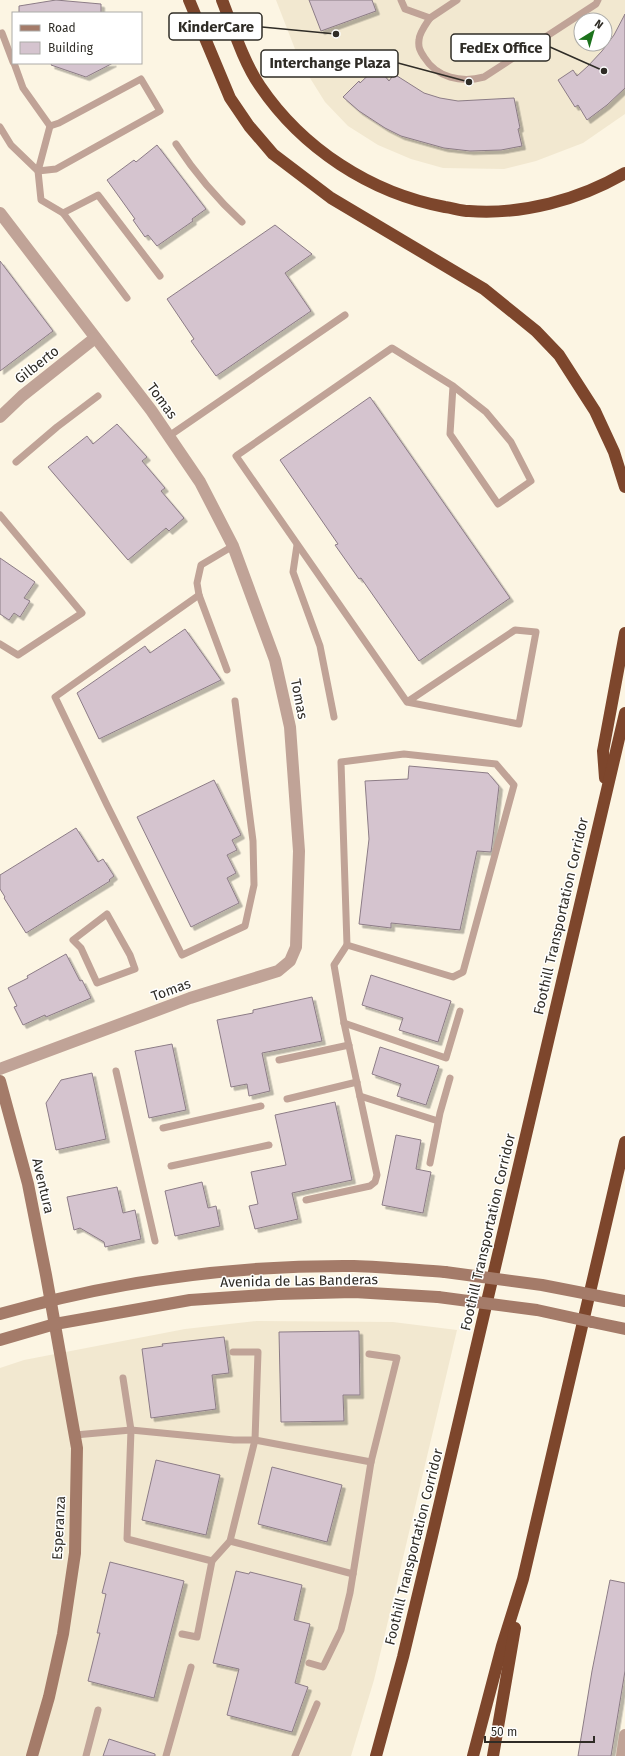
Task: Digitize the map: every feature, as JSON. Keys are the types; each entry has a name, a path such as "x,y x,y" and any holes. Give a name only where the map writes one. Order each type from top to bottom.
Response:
{"highway":[{"path":"189,0 230,98 249,126 273,154 331,198 484,289 536,331 559,355 595,411 614,452 625,487"},
{"path":"222,0 241,48 259,85 280,112 302,135 330,157 355,174 389,191 427,204 468,211 497,211 535,207 571,198 610,182 625,173"},
{"path":"606,790 603,751 625,633"},
{"name":"Foothill Transportation Corridor","path":"376,1756 403,1657 436,1521 625,713"},
{"path":"493,1756 523,1579 625,1142"},
{"path":"473,1756 502,1646 523,1579"}],"main road":[{"name":"Aventura","path":"0,1081 28,1184 50,1299"},
{"name":"Avenida de Las Banderas","path":"0,1314 50,1299 186,1274 244,1270 354,1266 445,1272 542,1285 625,1301"},
{"name":"Avenida de Las Banderas","path":"0,1340 55,1324 190,1300 239,1296 354,1292 438,1297 537,1310 625,1329"},
{"name":"Esperanza","path":"32,1756 49,1697 63,1634 75,1553 77,1448 50,1299"}],"street":[{"name":"Tomas","path":"0,213 151,410 200,482 233,546 275,660 290,727 299,851 296,947 290,961 278,970 190,998 0,1069"},
{"name":"Gilberto","path":"0,417 22,396 95,338"},
{"path":"622,1756 625,1735"}],"lane":[{"path":"402,0 405,9 430,18"},
{"path":"454,1 430,18 419,38 419,50 427,63 438,73 454,78 471,80 484,77 596,4 598,0"},
{"path":"0,34 2,33 12,59"},
{"path":"14,64 23,88 50,126"},
{"path":"38,171 56,169 160,111 141,79 59,123 50,126"},
{"path":"50,126 38,171 41,200 63,213 127,298"},
{"path":"0,127 11,145 38,171"},
{"path":"176,144 204,184 222,204 242,222"},
{"path":"63,213 98,196 160,276"},
{"path":"168,436 345,315"},
{"path":"407,702 515,630 536,632 519,724 407,702 236,456 392,348 453,386 486,412 511,442 531,481 498,504 450,434 453,386"},
{"path":"16,462 57,427 98,396"},
{"path":"0,515 82,613 18,656 0,644"},
{"path":"297,545 293,572 320,646 334,717"},
{"path":"227,670 199,595 197,583 200,565 233,546"},
{"path":"199,595 55,697 107,806 182,955 245,926 254,885 253,841 235,700"},
{"path":"306,1200 370,1186 375,1182 377,1175 344,1023 334,966 347,945 341,762 404,754 496,764 514,785 463,972 453,977 347,945"},
{"path":"108,914 135,968 97,984 81,948 73,940 108,914"},
{"path":"344,1023 446,1058 460,1011"},
{"path":"279,1060 349,1045"},
{"path":"116,1071 154,1241"},
{"path":"430,1163 438,1121 450,1078"},
{"path":"287,1099 357,1082"},
{"path":"360,1096 438,1121"},
{"path":"163,1128 261,1106"},
{"path":"171,1166 269,1145"},
{"path":"182,1634 197,1637 212,1561 230,1541 255,1440 258,1352 233,1352"},
{"path":"309,1663 323,1667 341,1630 353,1574 371,1462 397,1358 369,1354"},
{"path":"123,1378 131,1430 127,1539 212,1561"},
{"path":"75,1435 131,1430 234,1440 255,1440 371,1462"},
{"path":"230,1541 353,1574"},
{"path":"166,1756 191,1667"},
{"path":"295,1756 317,1704"},
{"path":"86,1756 98,1710"}],"shaded area":[{"path":"276,0 625,0 625,114 583,143 536,161 504,169 443,168 411,159 378,145 348,126 325,102 300,62"},
{"path":"257,1321 393,1322 457,1330 374,1680 351,1756 0,1756 0,1368 24,1360 185,1329"}],"building":[{"path":"56,0 101,4 101,12 19,12 19,6"},
{"path":"309,0 372,0 376,11 321,31"},
{"path":"625,14 625,88 607,105 587,120 578,105 575,107 558,80 573,70 577,76 601,52 613,52 614,35"},
{"path":"52,64 111,64 86,77"},
{"path":"377,67 389,81 394,74 424,93 440,98 458,101 514,98 522,146 501,150 470,151 444,148 401,136 385,128 359,111 343,97 359,81 360,83"},
{"path":"157,145 206,209 192,219 193,221 157,246 148,235 145,237 133,220 135,219 107,180 134,160 136,162"},
{"path":"275,225 312,254 285,273 311,311 216,376 191,341 194,339 167,299"},
{"path":"0,261 53,331 0,371"},
{"path":"370,397 510,598 419,661 361,578 359,579 335,545 338,544 280,460"},
{"path":"117,424 147,457 142,461 165,488 161,491 184,518 169,531 166,528 128,560 48,467 87,436 93,444"},
{"path":"0,558 35,582 24,598 30,601 20,617 14,613 9,620 0,614"},
{"path":"185,629 221,680 99,739 77,693 145,646 150,653"},
{"path":"409,766 488,773 499,786 491,852 477,851 460,930 391,923 391,928 359,924 369,839 365,781 408,779"},
{"path":"214,780 241,835 232,840 237,850 227,855 236,873 227,878 239,903 191,927 137,817"},
{"path":"76,828 98,862 103,859 114,876 109,880 110,881 26,933 4,898 5,897 0,889 0,875"},
{"path":"66,954 91,998 23,1025 14,1007 17,1006 8,988 28,978 27,976"},
{"path":"371,975 451,1001 438,1042 399,1030 403,1018 362,1005"},
{"path":"312,997 322,1041 262,1053 270,1091 249,1096 247,1084 231,1087 217,1020 253,1013 253,1010"},
{"path":"172,1044 186,1110 149,1118 135,1051"},
{"path":"380,1047 439,1066 426,1105 397,1096 401,1084 372,1074"},
{"path":"92,1073 106,1139 56,1150 46,1103 61,1080"},
{"path":"335,1102 352,1180 292,1193 298,1219 255,1229 249,1206 258,1204 251,1172 286,1165 275,1115"},
{"path":"396,1135 421,1140 416,1169 431,1172 423,1213 382,1205"},
{"path":"202,1182 208,1208 216,1206 220,1226 175,1236 165,1191"},
{"path":"117,1187 123,1213 135,1210 141,1239 105,1247 104,1242 80,1228 74,1230 67,1197"},
{"path":"359,1331 360,1395 343,1395 344,1421 281,1422 279,1332"},
{"path":"224,1337 229,1373 212,1375 216,1409 151,1418 142,1349 163,1346 162,1344"},
{"path":"156,1460 220,1475 206,1535 142,1520"},
{"path":"272,1467 342,1485 327,1542 258,1524"},
{"path":"110,1562 184,1581 154,1698 88,1681 100,1633 97,1633 106,1594 102,1593"},
{"path":"236,1571 249,1574 250,1572 302,1585 294,1620 310,1624 295,1683 308,1687 292,1732 227,1715 239,1669 213,1663"},
{"path":"610,1580 625,1583 625,1671 611,1756 578,1756 592,1671"},
{"path":"109,1739 155,1754 155,1756 103,1756"}],"place":[{"name":"KinderCare","path":"336,34"},
{"name":"FedEx Office","path":"604,71"},
{"name":"Interchange Plaza","path":"469,82"}]}
